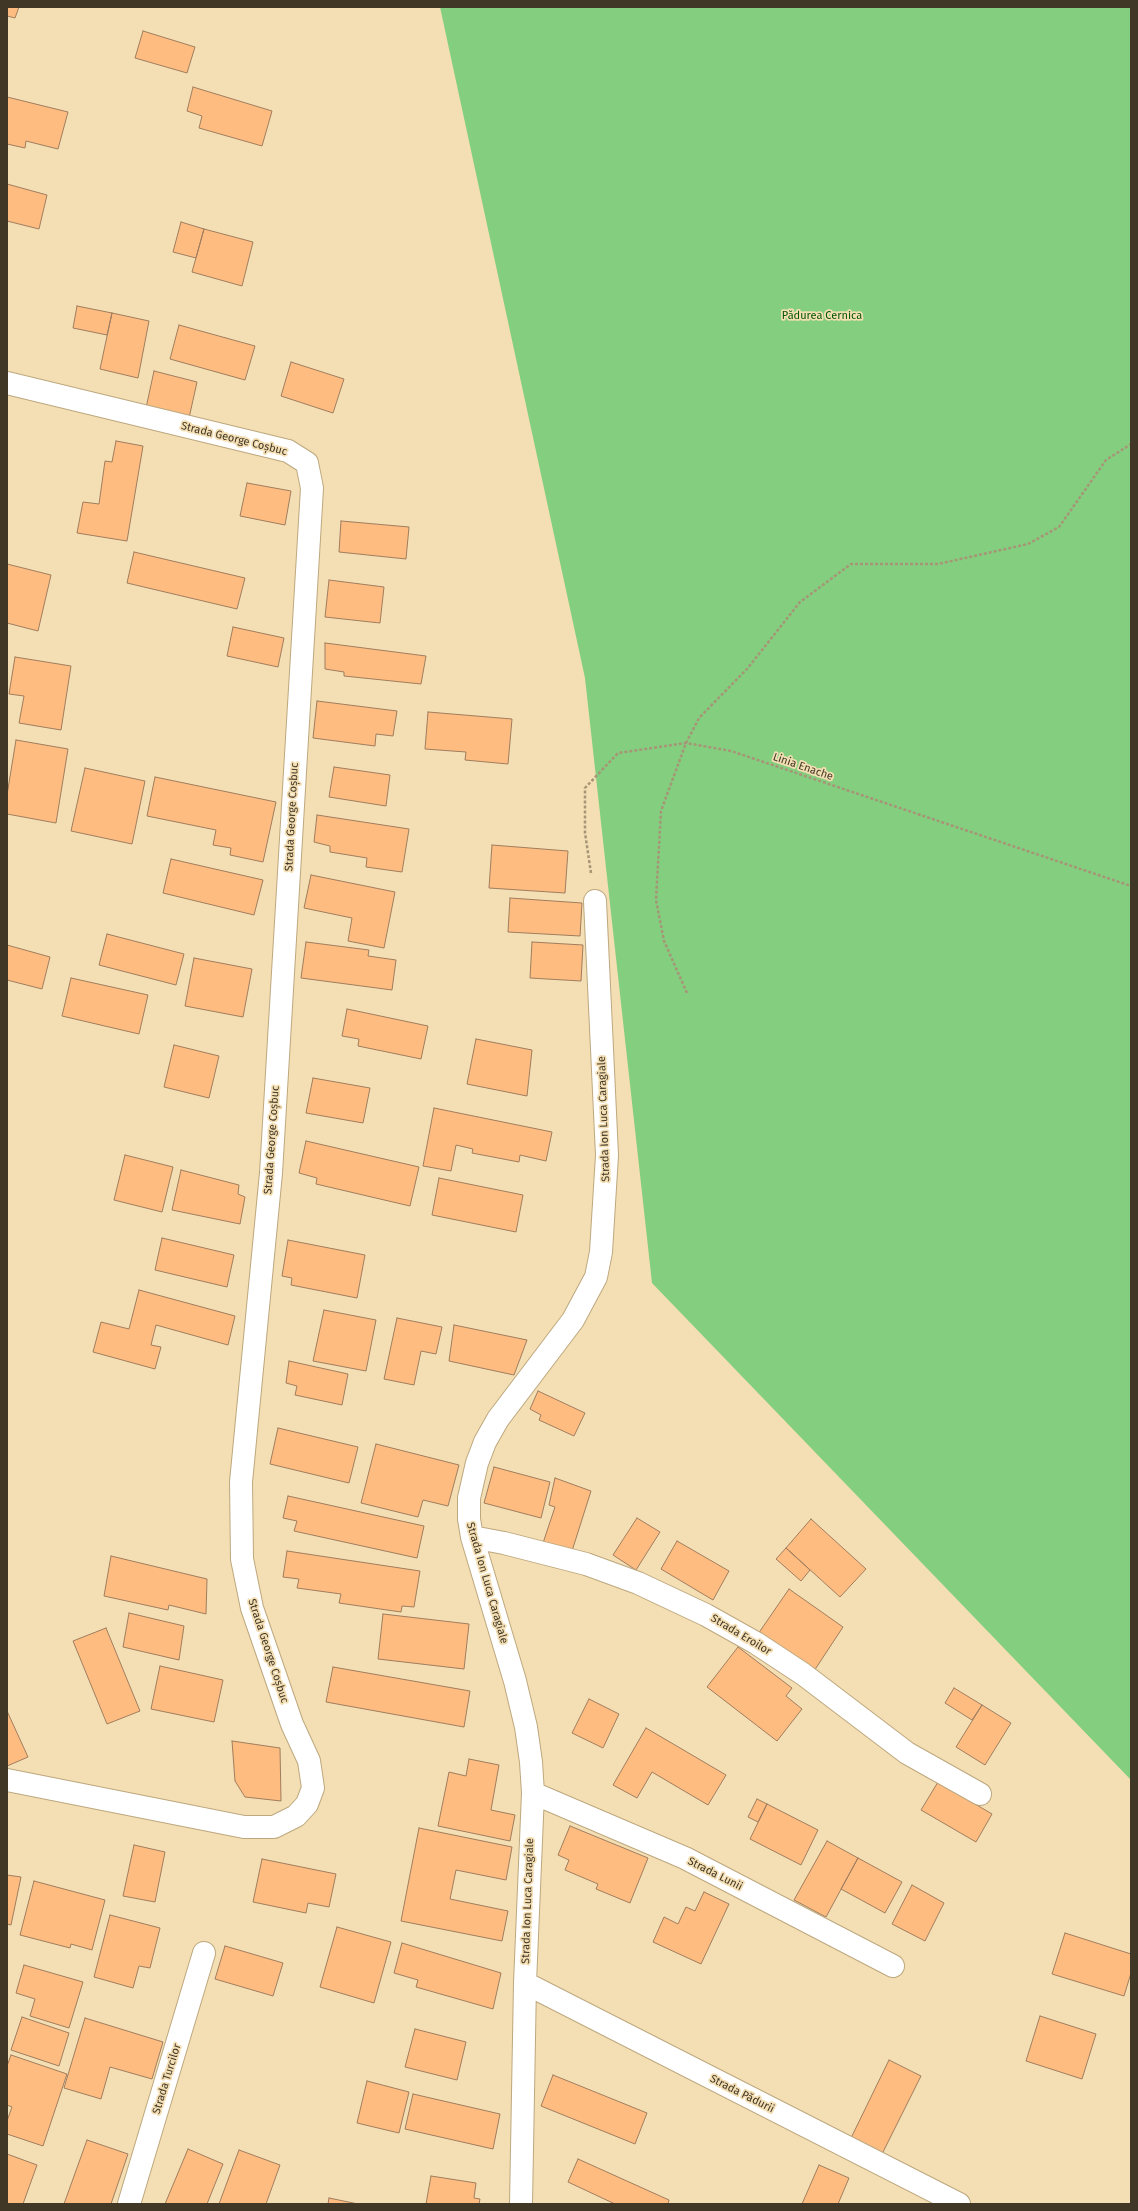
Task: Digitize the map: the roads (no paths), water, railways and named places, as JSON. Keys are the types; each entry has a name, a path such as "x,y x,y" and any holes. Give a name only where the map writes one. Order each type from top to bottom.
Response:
{"street":[{"name":"Strada George Coșbuc","path":"7,383 288,451 307,463 312,488 271,1173 240,1482 242,1559 252,1608 292,1724 308,1761 313,1788 307,1804 296,1816 274,1827 244,1827 7,1780"},
{"name":"Strada Ion Luca Caragiale","path":"521,2204 525,1983 533,1793 526,1727 515,1681 472,1537 469,1519 469,1498 477,1463 498,1419 573,1320 596,1277 601,1252 607,1155 595,901"},
{"name":"Strada Eroilor","path":"472,1537 504,1543 586,1564 638,1583 706,1615 756,1643 803,1674 907,1753 980,1794"},
{"name":"Strada Lunii","path":"533,1793 685,1858 893,1966"},
{"name":"Strada Turcilor","path":"129,2204 204,1953"},
{"name":"Strada Pădurii","path":"525,1983 959,2204"}],"park label":[{"name":"Pădurea Cernica","path":"822,316"}]}
